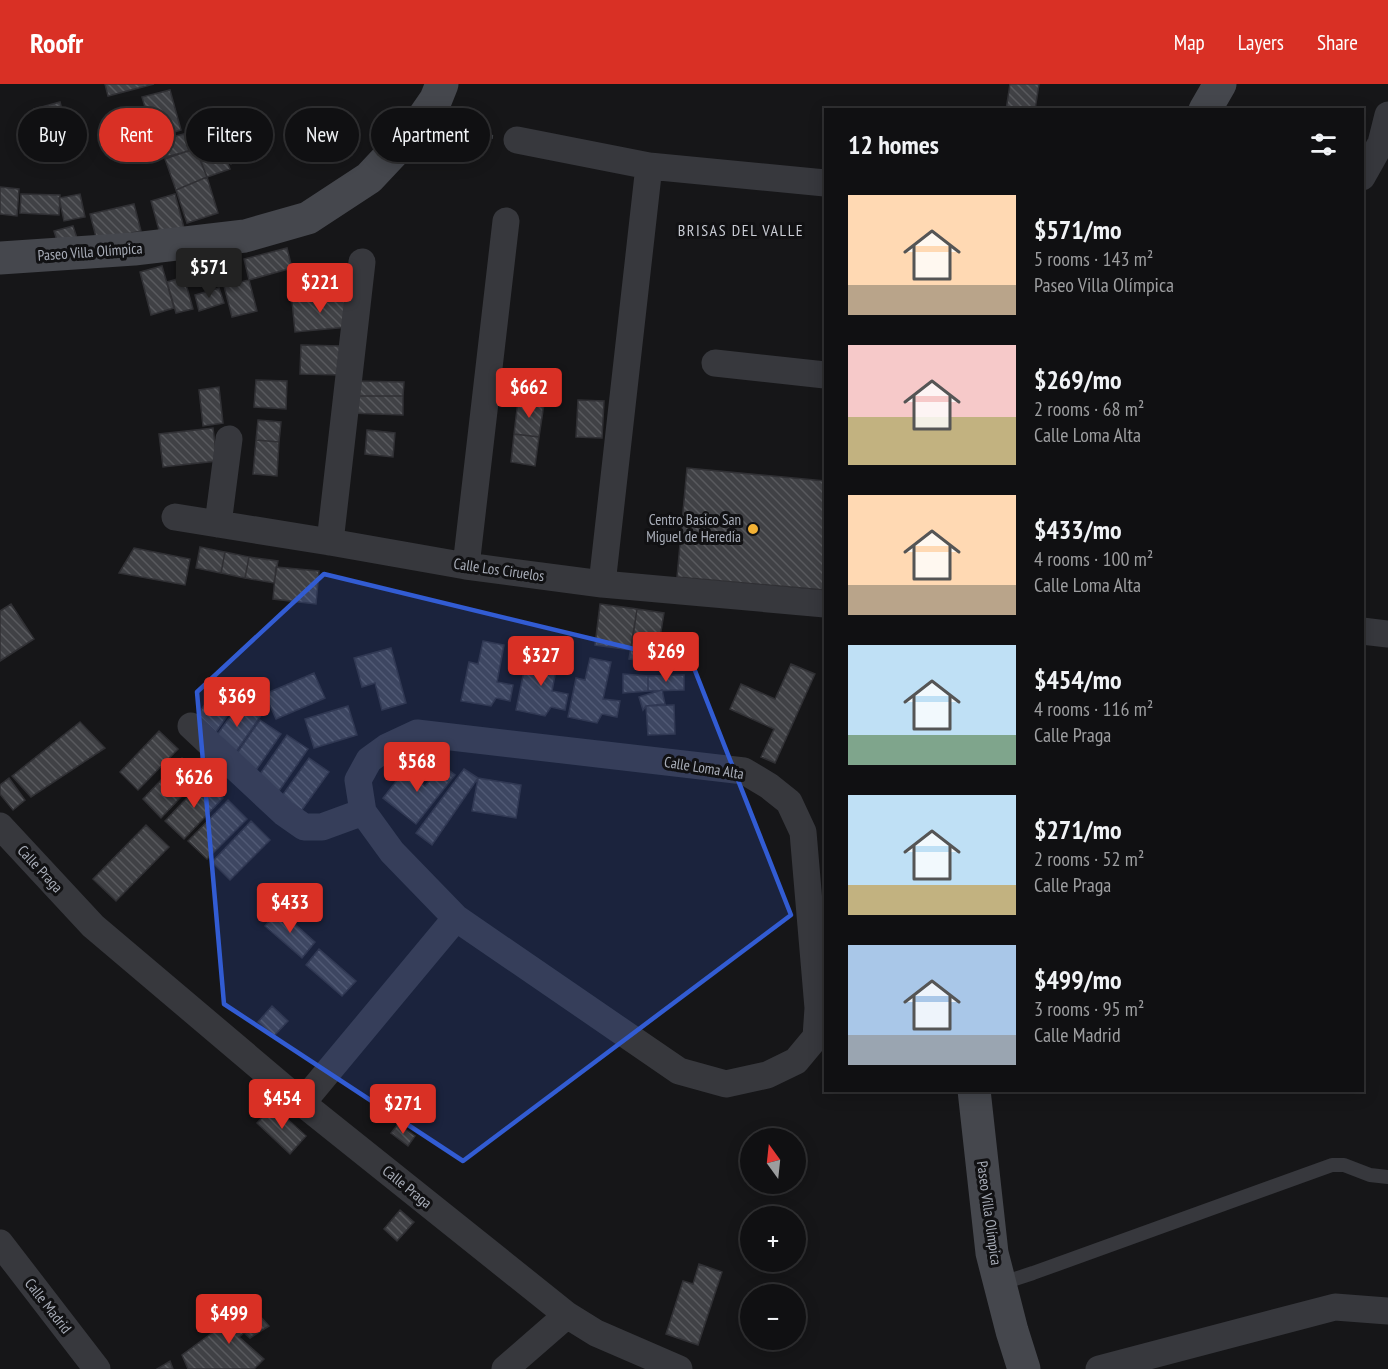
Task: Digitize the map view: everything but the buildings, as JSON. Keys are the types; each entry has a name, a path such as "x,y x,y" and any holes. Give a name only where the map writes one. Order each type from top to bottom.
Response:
{"main road":[{"name":"Paseo Villa Olímpica","path":"430,108 442,84"},
{"path":"1206,108 1220,84"},
{"name":"Paseo Villa Olímpica","path":"0,258 134,249 245,236 308,218 369,178 384,162"},
{"name":"Paseo Villa Olímpica","path":"974,1092 992,1253 1024,1369"}],"street":[{"path":"1364,173 1381,143 1388,115"},
{"path":"517,140 649,166 824,183"},
{"path":"602,584 649,166"},
{"path":"466,566 506,221"},
{"path":"330,542 362,262"},
{"path":"715,363 824,375"},
{"path":"218,524 229,439"},
{"name":"Calle Los Ciruelos","path":"175,517 466,566 602,584 824,604"},
{"path":"1364,631 1388,634"},
{"path":"191,726 284,813 304,827 322,827 363,812"},
{"name":"Calle Loma Alta","path":"417,733 744,771 769,786 789,802 803,832 818,1008 816,1037 796,1061 767,1075 726,1084 679,1071 456,918 392,852 363,812 358,780 369,760 387,747 417,733"},
{"name":"Calle Praga","path":"0,826 93,926 302,1103 567,1315 597,1333 679,1369"},
{"path":"302,1103 456,918"},
{"name":"Calle Madrid","path":"0,1243 97,1369"},
{"path":"1099,1369 1335,1307 1388,1311"},
{"path":"505,1369 567,1315"}],"lane":[{"path":"1000,1284 1332,1165 1344,1165 1370,1175 1388,1177"}],"path":[{"path":"490,137 517,140"}],"highlighted area":[{"path":"324,574 692,663 791,915 463,1161 224,1004 197,692"}],"place":[{"name":"Centro Basico San Miguel de Heredia","path":"753,529"}],"district":[{"name":"BRISAS DEL VALLE","path":"741,230"}]}
